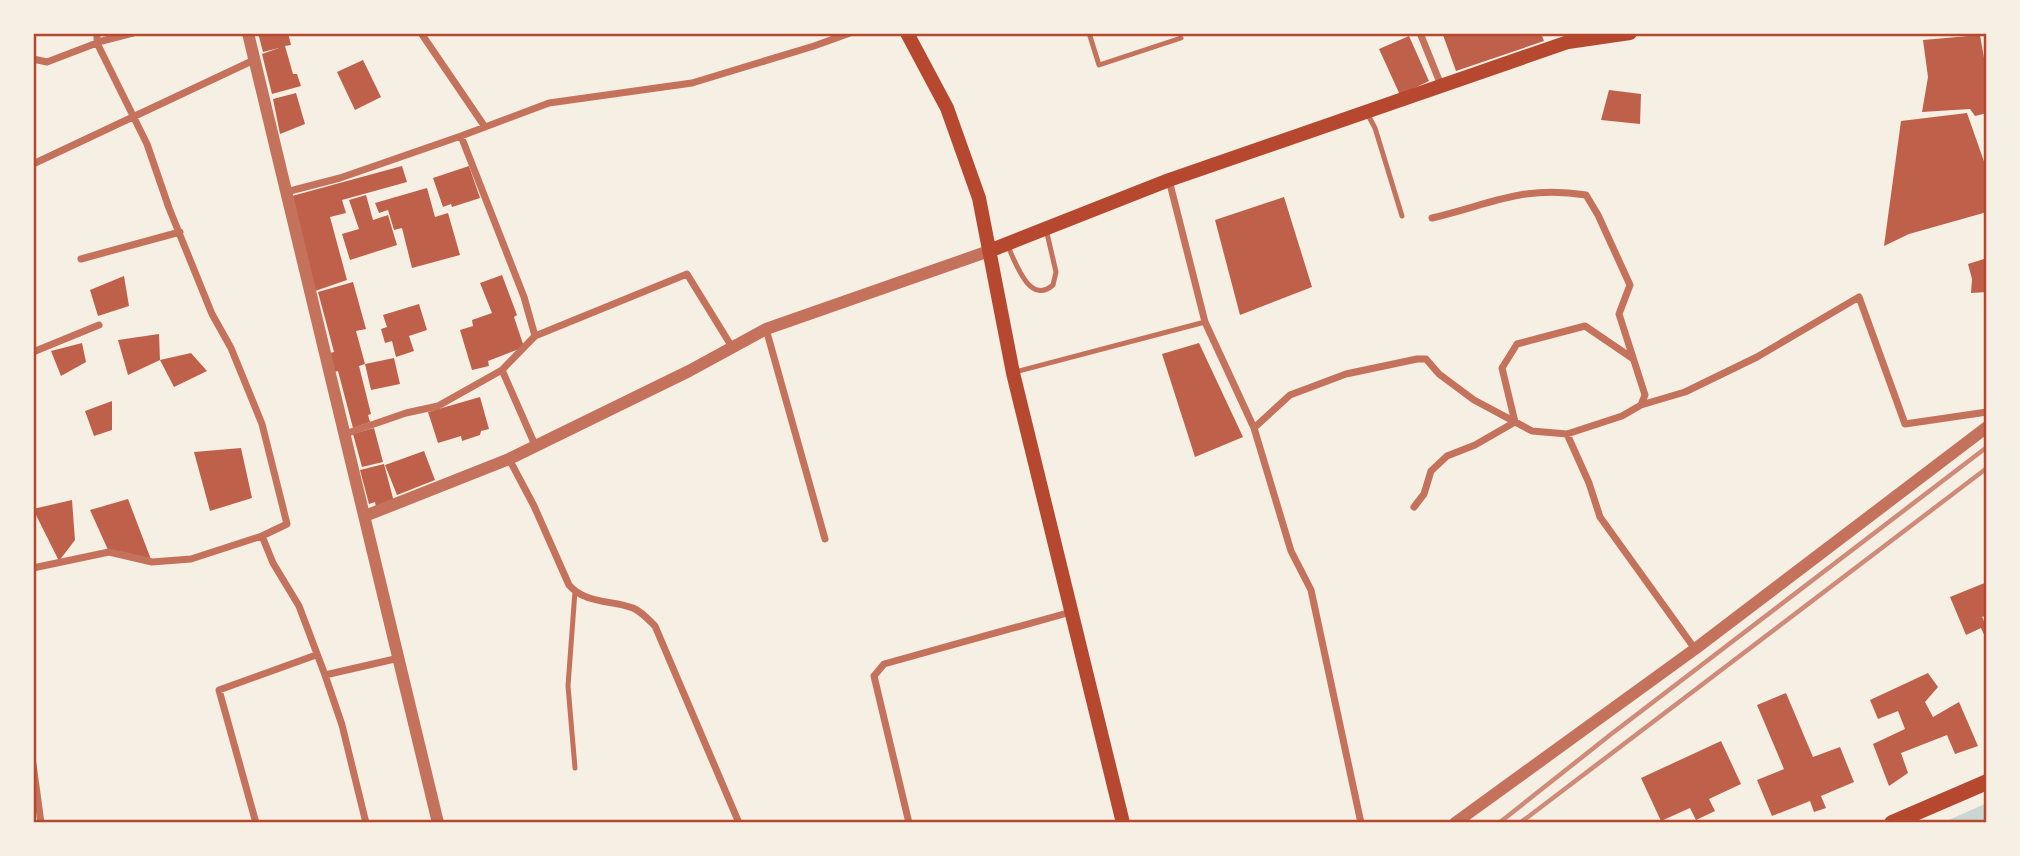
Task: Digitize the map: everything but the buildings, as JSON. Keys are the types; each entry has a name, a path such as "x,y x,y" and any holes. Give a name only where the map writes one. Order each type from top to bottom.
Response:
{"main road":[{"path":"907,33 947,108 979,198 1013,373 1120,822"},
{"path":"989,251 1169,180 1441,85 1568,42 1630,33"},
{"path":"1892,823 1987,782"}],"street":[{"path":"33,568 109,552 152,562 191,559 262,536 287,524 262,424 232,348 212,314 146,144 97,43 97,33"},
{"path":"33,59 47,62 132,33"},
{"path":"248,33 438,823"},
{"path":"421,33 485,127"},
{"path":"286,192 340,178 549,103 692,83 849,33"},
{"path":"1420,33 1441,85"},
{"path":"33,164 254,60"},
{"path":"461,136 524,297 535,336"},
{"path":"1169,180 1205,322 1254,428 1291,551 1311,590 1361,823"},
{"path":"1432,218 1495,199 1532,192 1557,191 1586,195 1630,285 1619,314 1645,395 1641,405"},
{"path":"81,259 180,232"},
{"path":"365,516 509,459 766,329 989,251"},
{"path":"345,434 406,413 438,406 502,370 535,336 687,274 732,346"},
{"path":"1254,428 1290,395 1346,374 1426,359 1439,374 1475,400 1515,422 1532,431 1567,434 1622,416 1641,405 1685,392 1757,357 1858,297 1905,424 1987,412"},
{"path":"33,352 99,325"},
{"path":"1515,422 1502,369 1517,344 1586,326 1633,359"},
{"path":"766,329 825,539"},
{"path":"502,370 535,445"},
{"path":"1414,507 1424,494 1431,471 1447,456 1475,445 1515,422"},
{"path":"1455,823 1695,649 1987,426"},
{"path":"1567,434 1589,483 1600,517 1695,649"},
{"path":"509,459 534,506 569,585 575,591 598,600 634,608 655,626 739,823"},
{"path":"262,536 273,563 299,606 325,675 342,725 366,823"},
{"path":"909,823 874,676 884,664 1071,612"},
{"path":"256,823 219,690 316,655"},
{"path":"325,675 399,658"},
{"path":"33,764 41,823"}],"lane":[{"path":"1089,33 1099,65 1181,38"},
{"path":"1367,113 1376,128 1402,216"},
{"path":"1007,244 1028,284 1037,291 1043,291 1054,285 1056,272 1046,229"},
{"path":"1013,373 1205,322"},
{"path":"575,591 568,686 575,768"}],"shaded area":[{"path":"1987,803 1987,823 1942,823"}],"railway":[{"path":"1499,823 1987,447"},
{"path":"1520,823 1987,468"}]}
